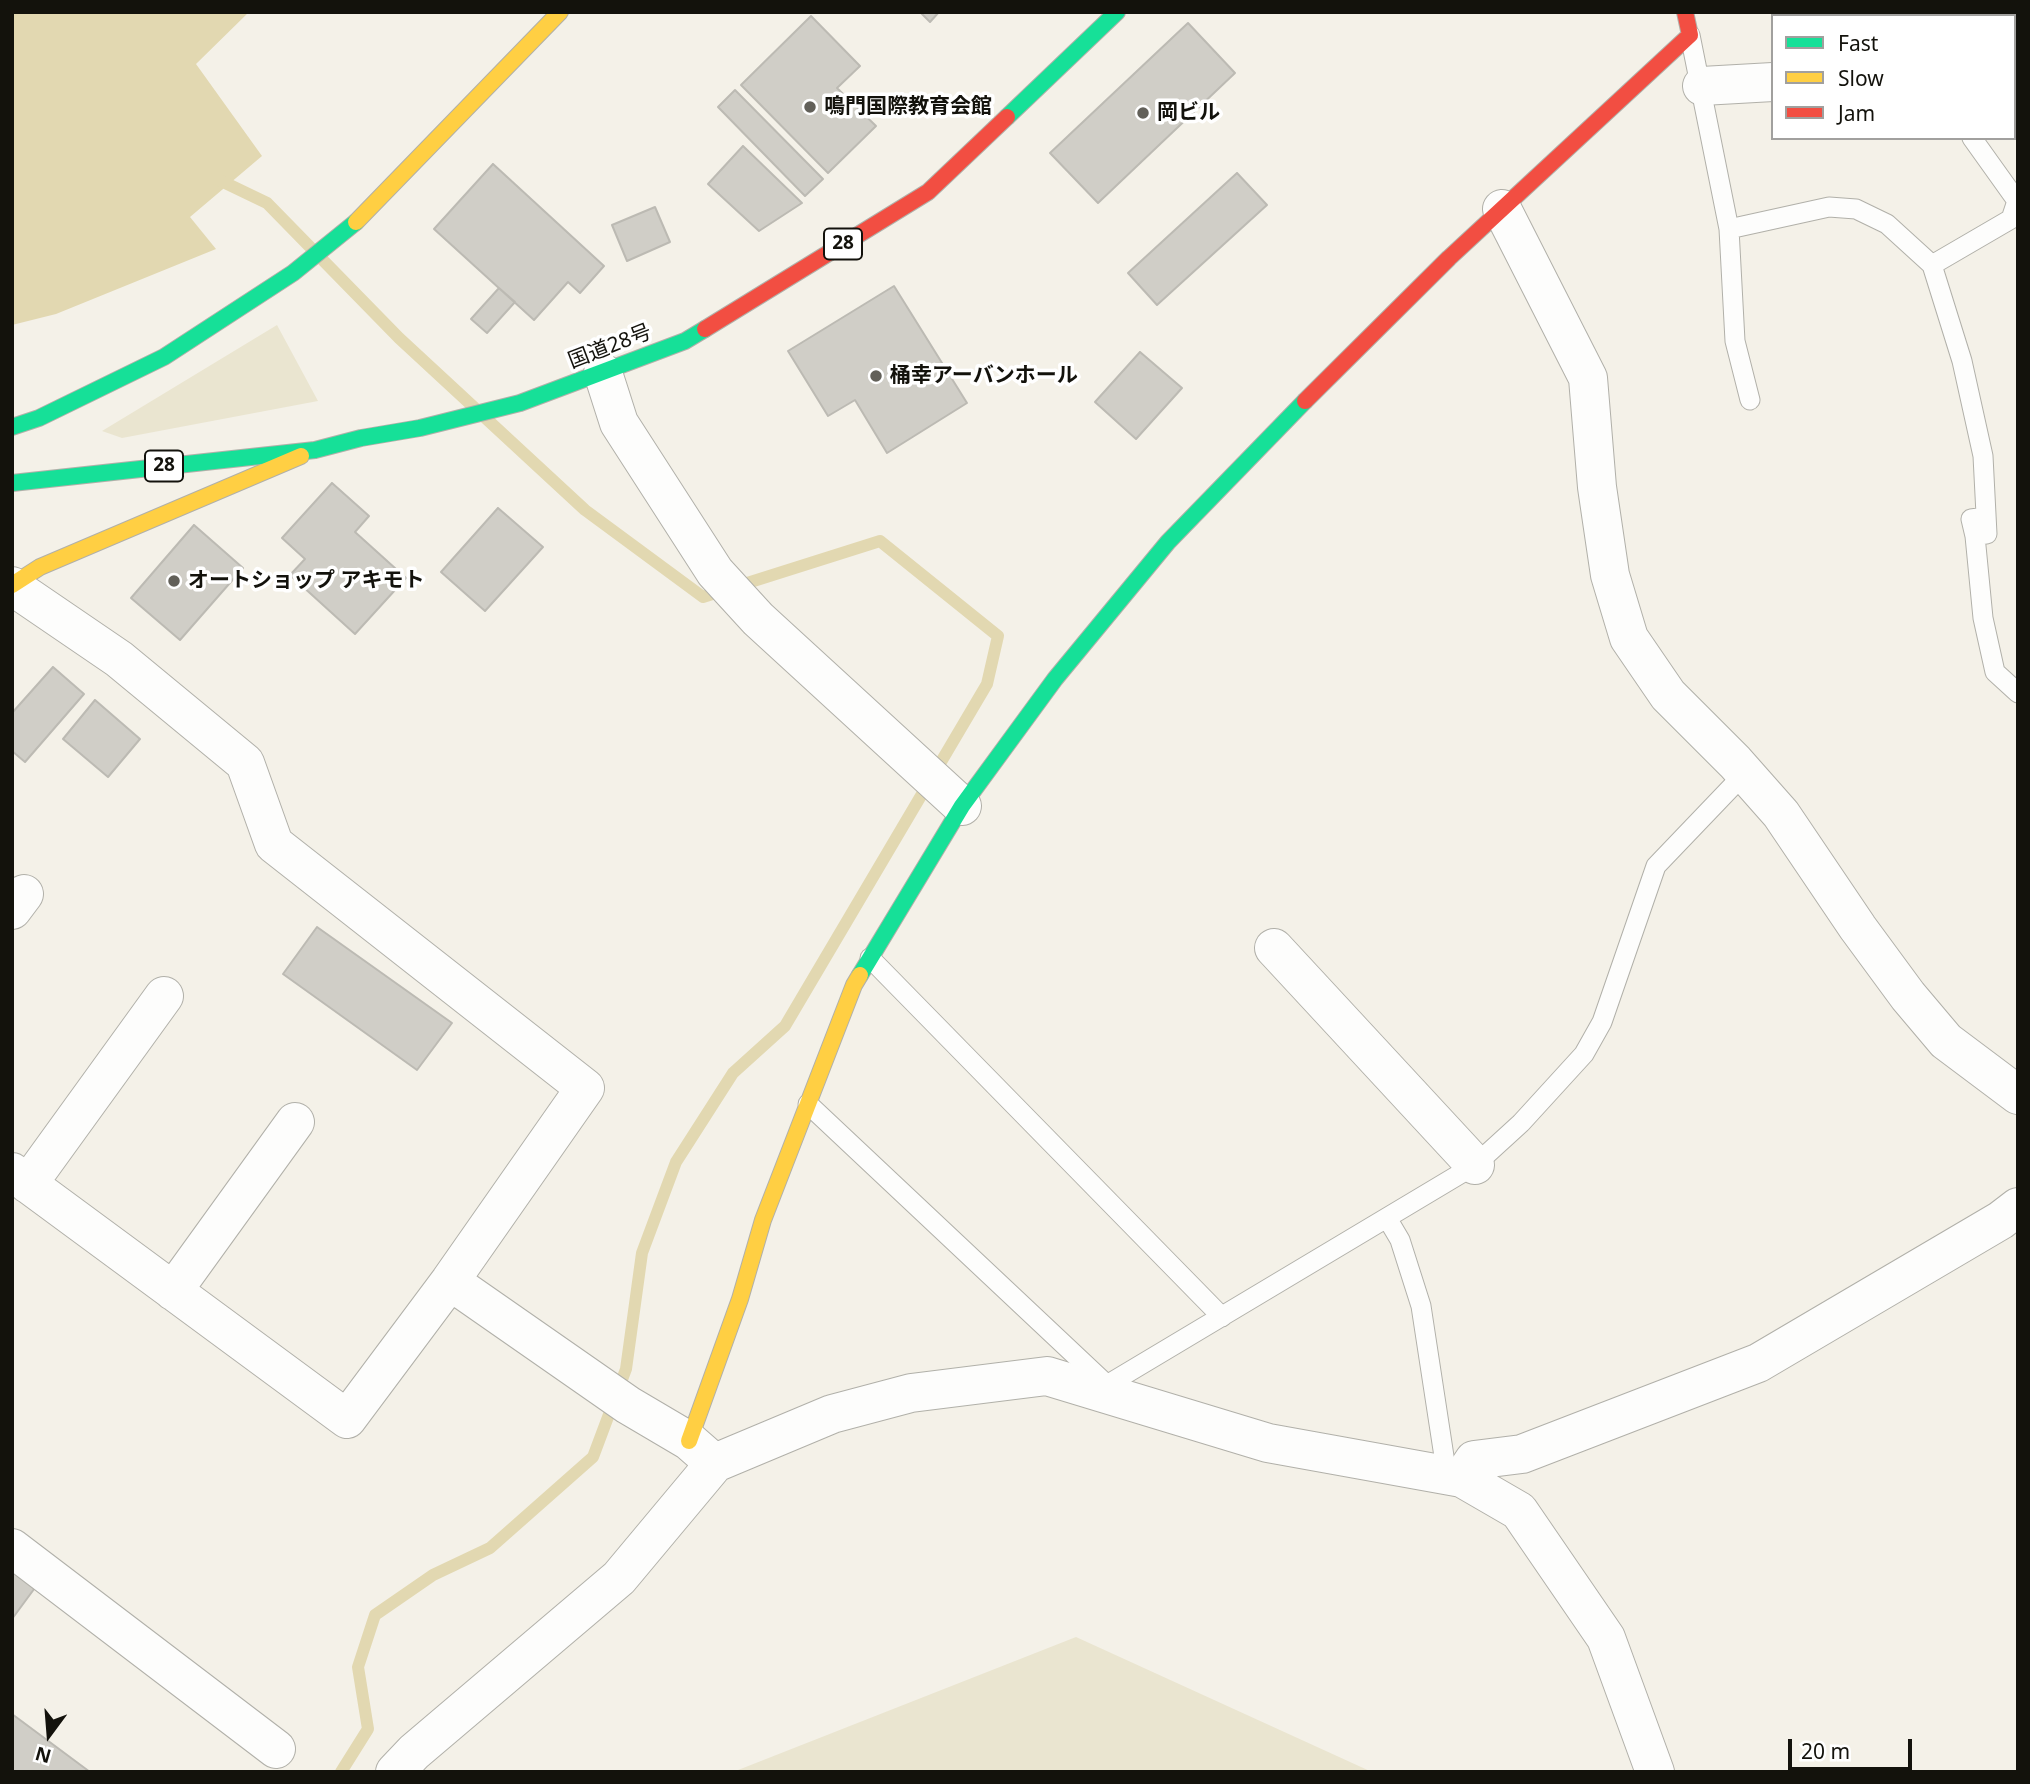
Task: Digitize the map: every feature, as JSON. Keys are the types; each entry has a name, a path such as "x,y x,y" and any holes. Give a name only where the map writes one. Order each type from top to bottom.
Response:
{"main road":[{"path":"12,427 39,418 164,357 293,273 347,231 560,12"},
{"name":"国道28号","path":"12,483 316,450 361,438 421,428 520,402 685,341 928,192 1117,12"},
{"path":"702,1452 762,1220 854,985 962,806 1055,679 1168,542 1372,333 1690,35 1685,12"},
{"path":"12,586 40,567 316,450"}],"street":[{"path":"1702,86 1771,82"},
{"path":"1502,209 1588,378 1597,488 1610,575 1629,638 1668,695 1745,773 1781,814 1858,928 1908,996 1946,1041 2018,1095"},
{"path":"603,373 619,423 715,572 758,620 962,806"},
{"path":"12,586 119,659 245,763 274,844 585,1088 450,1280 346,1419 20,1178 164,996"},
{"path":"1274,948 1475,1165"},
{"path":"173,1291 295,1122"},
{"path":"1454,1477 1474,1460 1522,1454 1758,1363 2012,1224"},
{"path":"450,1280 628,1405 702,1452"},
{"path":"395,1772 414,1752 619,1578 702,1452 832,1413 911,1393 1047,1377 1114,1392 1268,1443 1454,1477 1519,1511 1606,1639 1653,1770"},
{"path":"12,1548 276,1749"}],"lane":[{"path":"1690,35 1729,229 1735,341 1750,400"},
{"path":"1932,265 2011,219 2017,201 1973,140"},
{"path":"1729,229 1829,206 1856,209 1887,224 1932,265 1962,361 1983,456 1987,534 1975,536 1983,618 1995,672 2018,693"},
{"path":"808,1104 1114,1392 1222,1317 1475,1165 1521,1123 1584,1054 1602,1022 1656,866 1745,773"},
{"path":"870,958 1222,1317"},
{"path":"1387,1218 1400,1240 1421,1306 1454,1477"}],"shaded area":[{"path":"12,12 249,12 196,64 262,156 190,217 216,249 56,314 12,325"},
{"path":"277,325 318,401 122,438 102,431"},
{"path":"1076,1637 1372,1772 733,1772"}],"building":[{"path":"920,12 939,12 930,22"},
{"name":"鳴門国際教育会館","path":"811,16 860,66 837,88 876,126 828,173 741,85"},
{"name":"岡ビル","path":"1188,23 1235,73 1098,203 1050,153"},
{"path":"735,90 823,179 805,196 718,107"},
{"path":"743,146 802,203 759,231 708,184"},
{"path":"493,164 604,266 580,293 568,282 534,320 434,229"},
{"path":"1237,173 1267,205 1157,305 1128,273"},
{"path":"655,207 670,242 627,261 612,225"},
{"name":"桶幸アーバンホール","path":"894,286 967,403 887,453 855,400 828,416 788,351"},
{"path":"499,288 515,302 487,333 471,319"},
{"path":"1140,352 1182,388 1136,439 1095,402"},
{"path":"332,483 369,516 355,532 406,578 355,634 290,575 305,559 282,538"},
{"path":"498,508 543,547 485,611 441,572"},
{"path":"194,525 243,568 180,640 131,598"},
{"path":"53,667 84,694 25,762 12,751 12,713"},
{"path":"95,700 140,739 108,777 63,739"},
{"path":"317,927 452,1023 417,1070 283,974"},
{"path":"12,1561 40,1581 12,1619"},
{"path":"12,1714 90,1772 12,1772"}],"waterway":[{"path":"215,178 267,203 399,338 585,510 703,597 880,541 998,636 987,684 785,1026 733,1073 676,1162 642,1253 626,1369 593,1457 490,1548 433,1575 375,1615 358,1667 368,1729 341,1772"}],"traffic: fast":[{"path":"1007,117 1117,12"},
{"path":"12,427 39,418 164,357 293,273 356,222"},
{"path":"12,483 315,450 361,438 420,428 520,403 685,341 705,329"},
{"path":"860,975 962,806 1055,679 1168,542 1305,401"}],"traffic: slow":[{"path":"356,222 560,12"},
{"path":"12,585 40,567 301,456"},
{"path":"689,1441 740,1299 763,1220 860,975"}],"traffic: jam":[{"path":"1305,401 1449,258 1690,35 1685,12"},
{"path":"705,329 928,192 1007,117"}],"place":[{"name":"鳴門国際教育会館","path":"810,107"},
{"name":"岡ビル","path":"1143,113"},
{"name":"桶幸アーバンホール","path":"876,376"},
{"name":"オートショップ アキモト","path":"174,581"}]}
